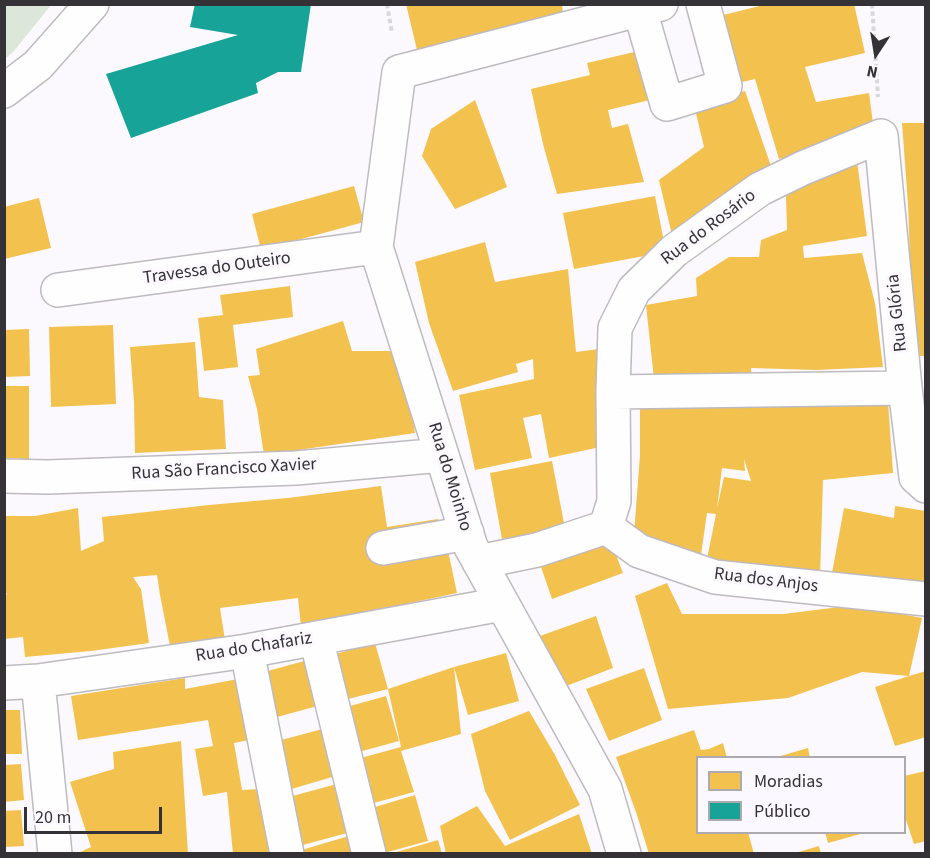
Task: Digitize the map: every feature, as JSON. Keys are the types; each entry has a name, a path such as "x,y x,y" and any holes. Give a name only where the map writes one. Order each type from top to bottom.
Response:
{"street":[{"path":"4,91 38,65 92,4"},
{"path":"588,14 651,7 667,104 725,86 703,4"},
{"name":"Rua do Moinho","path":"588,14 399,72 376,247 473,548 605,789 624,854"},
{"name":"Rua Glória","path":"881,136 905,388 922,480"},
{"name":"Rua do Rosário","path":"606,527 614,501 615,328 634,290 674,250 760,189 803,168 881,136"},
{"name":"Travessa do Outeiro","path":"58,290 376,247"},
{"path":"613,392 905,388"},
{"name":"Rua São Francisco Xavier","path":"4,476 48,477 296,468 442,455"},
{"path":"383,548 537,550 606,527"},
{"name":"Rua dos Anjos","path":"606,527 639,551 715,577 926,599"},
{"name":"Rua do Chafariz","path":"4,683 38,681 247,651 502,604"},
{"path":"316,638 369,854"},
{"path":"247,651 287,854"},
{"path":"38,681 55,854"}],"path":[{"path":"872,4 881,136"}],"shaded area":[{"path":"5,4 51,5 5,59"}],"building: Moradias":[{"path":"406,4 562,4 564,25 417,50"},
{"path":"768,4 854,4 865,53 805,67 816,102 869,93 874,131 779,159 755,79 725,86 707,19"},
{"path":"643,50 654,99 608,110 612,128 628,124 644,182 557,194 531,89 590,75 587,63"},
{"path":"745,91 771,166 672,235 659,180 704,147 694,105"},
{"path":"475,100 507,187 455,209 422,156 431,129"},
{"path":"902,123 926,123 926,356 920,356 911,287"},
{"path":"857,161 867,236 803,246 804,258 862,253 875,303 883,367 816,370 751,368 752,383 654,379 646,305 697,296 696,278 729,257 759,257 761,240 787,230 786,195"},
{"path":"354,186 364,222 261,250 252,214"},
{"path":"655,196 666,252 574,269 563,213"},
{"path":"39,198 51,248 4,259 4,207"},
{"path":"485,242 495,282 568,269 576,352 599,349 605,446 549,458 541,414 523,418 532,458 475,470 459,395 534,379 533,359 516,364 518,372 453,391 429,323 415,262"},
{"path":"290,286 293,317 233,325 238,367 204,371 198,318 223,315 220,295"},
{"path":"343,321 352,351 390,351 408,386 415,433 264,455 257,409 248,376 260,375 256,349"},
{"path":"113,325 116,404 51,407 49,327"},
{"path":"29,329 30,376 4,377 4,330"},
{"path":"195,342 199,397 223,400 226,449 135,453 130,347"},
{"path":"4,386 29,386 29,459 4,458"},
{"path":"640,400 888,402 893,473 823,480 820,577 707,559 716,514 707,513 700,562 634,534 640,455","holes":["744,459 751,481 724,477 717,508 722,468 745,471"]},
{"path":"552,461 565,528 502,539 490,473"},
{"path":"381,486 387,527 438,519 447,546 457,593 301,626 298,598 220,608 225,640 170,646 157,575 133,577 141,589 149,643 25,657 23,637 4,639 4,599 7,593 5,594 5,516 35,516 78,508 81,551 104,541 102,517"},
{"path":"895,506 926,511 926,586 832,573 844,508 894,518"},
{"path":"610,539 623,573 552,599 540,564"},
{"path":"667,583 682,614 783,614 856,605 922,618 909,676 862,672 788,698 668,709 635,596"},
{"path":"596,616 613,668 561,688 537,637"},
{"path":"375,643 388,689 344,700 332,655"},
{"path":"506,653 519,701 468,715 454,667"},
{"path":"308,660 321,705 277,717 264,672"},
{"path":"454,667 461,734 401,751 414,792 370,804 357,759 401,747 388,689"},
{"path":"644,668 662,720 609,741 586,689"},
{"path":"926,671 926,737 895,746 875,687"},
{"path":"185,678 185,689 238,679 249,740 234,743 242,790 259,789 269,854 233,854 227,792 203,796 195,749 213,746 208,720 78,740 71,696"},
{"path":"386,696 399,741 355,753 343,708"},
{"path":"4,710 20,710 22,754 4,754"},
{"path":"529,711 555,755 580,805 510,840 485,791 471,734"},
{"path":"326,728 339,775 288,790 274,742"},
{"path":"694,730 701,750 723,743 726,756 696,756 696,834 749,834 754,854 649,854 616,757"},
{"path":"181,741 188,854 76,854 91,847 70,782 114,769 113,752"},
{"path":"808,748 810,756 780,756"},
{"path":"21,764 24,800 4,802 4,765"},
{"path":"926,771 926,841 914,844 906,820 906,776"},
{"path":"337,784 351,832 299,846 285,798"},
{"path":"415,795 428,841 384,853 372,808"},
{"path":"477,806 505,846 579,814 592,854 446,854 440,826"},
{"path":"21,810 24,846 4,847 4,811"},
{"path":"826,834 860,834 828,843"},
{"path":"349,836 354,854 298,854 298,851"},
{"path":"438,840 442,854 393,854 393,853"},
{"path":"819,846 821,854 795,854 795,853"}],"building: Público":[{"path":"195,4 311,4 301,72 278,72 256,83 258,93 131,138 106,74 238,35 190,27"}]}
